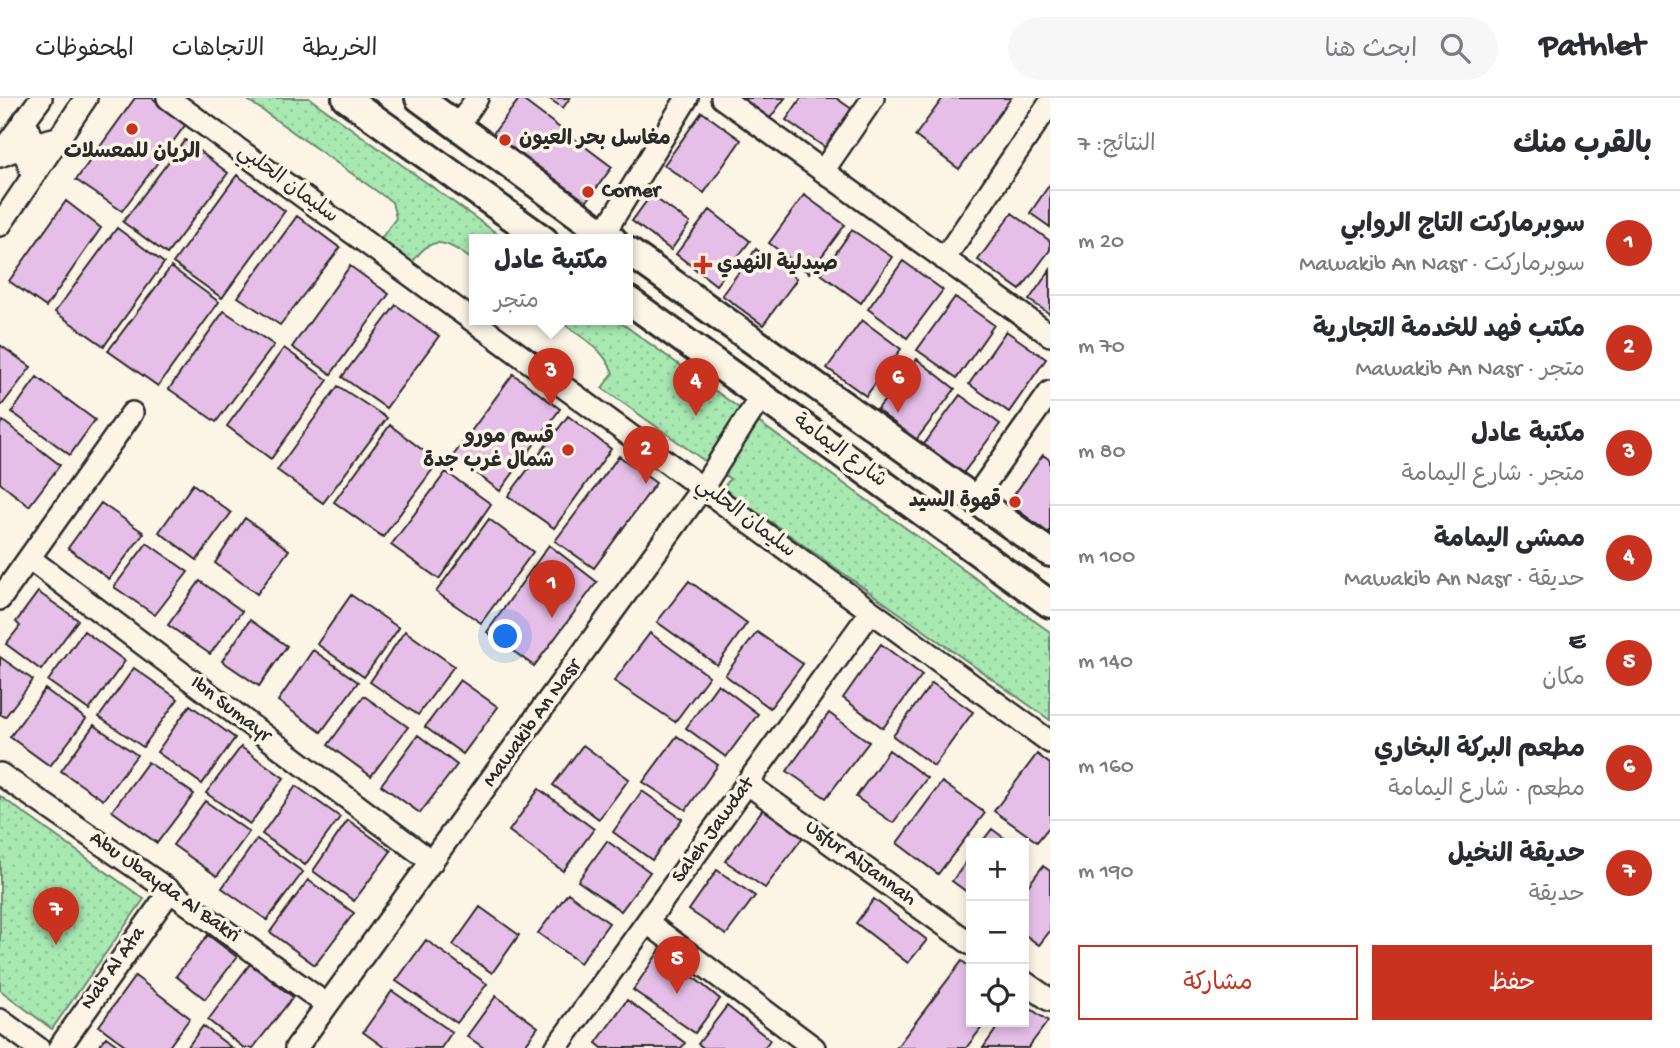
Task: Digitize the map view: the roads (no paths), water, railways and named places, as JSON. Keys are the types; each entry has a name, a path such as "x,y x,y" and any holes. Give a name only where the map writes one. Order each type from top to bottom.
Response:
{"main road":[{"path":"346,98 536,234"},
{"path":"419,98 604,234"},
{"name":"شارع اليمامة","path":"633,255 1050,553"},
{"name":"شارع اليمامة","path":"633,304 1050,604"}],"street":[{"path":"0,155 41,98"},
{"path":"0,225 86,98"},
{"name":"سليمان الحلبي","path":"168,98 469,317"},
{"path":"457,126 477,98"},
{"path":"610,234 687,98"},
{"path":"722,98 1050,335"},
{"path":"823,171 873,98"},
{"path":"944,259 1050,103"},
{"path":"25,119 30,136 38,143 61,137"},
{"path":"0,155 17,149 26,156 33,177"},
{"name":"سليمان الحلبي","path":"480,325 1050,742"},
{"path":"974,499 1050,392"},
{"name":"Mawakib An Nasr","path":"296,1048 703,487 762,396"},
{"path":"0,599 132,413"},
{"name":"Ibn Sumayr","path":"29,558 432,862"},
{"name":"Saleh Jawdat","path":"556,1048 870,612"},
{"name":"Abu Ubayda Al Bakri","path":"0,774 170,891 327,1005"},
{"name":"Usfur AlJannah","path":"748,784 966,940"},
{"name":"Nab Al Ata","path":"60,1048 170,891"},
{"path":"648,923 811,1047"},
{"path":"1029,985 1050,1000"},
{"path":"0,1020 38,1048"}],"place":[{"name":"الريان للمعسلات","path":"132,129"},
{"name":"مغاسل بحر العيون","path":"505,140"},
{"name":"Corner","path":"588,192"},
{"name":"صيدلية النهدي","path":"703,265"},
{"name":"مكتبة عادل","path":"551,406"},
{"name":"مطعم البركة البخاري","path":"898,413"},
{"name":"ممشى اليمامة","path":"696,416"},
{"name":"قسم مورو شمال غرب جدة","path":"568,450"},
{"name":"مكتب فهد للخدمة التجارية","path":"646,484"},
{"name":"قهوة السيد","path":"1015,502"},
{"name":"سوبرماركت التاج الروابي","path":"552,618"},
{"name":"حديقة النخيل","path":"56,945"},
{"name":"E","path":"677,994"}]}
